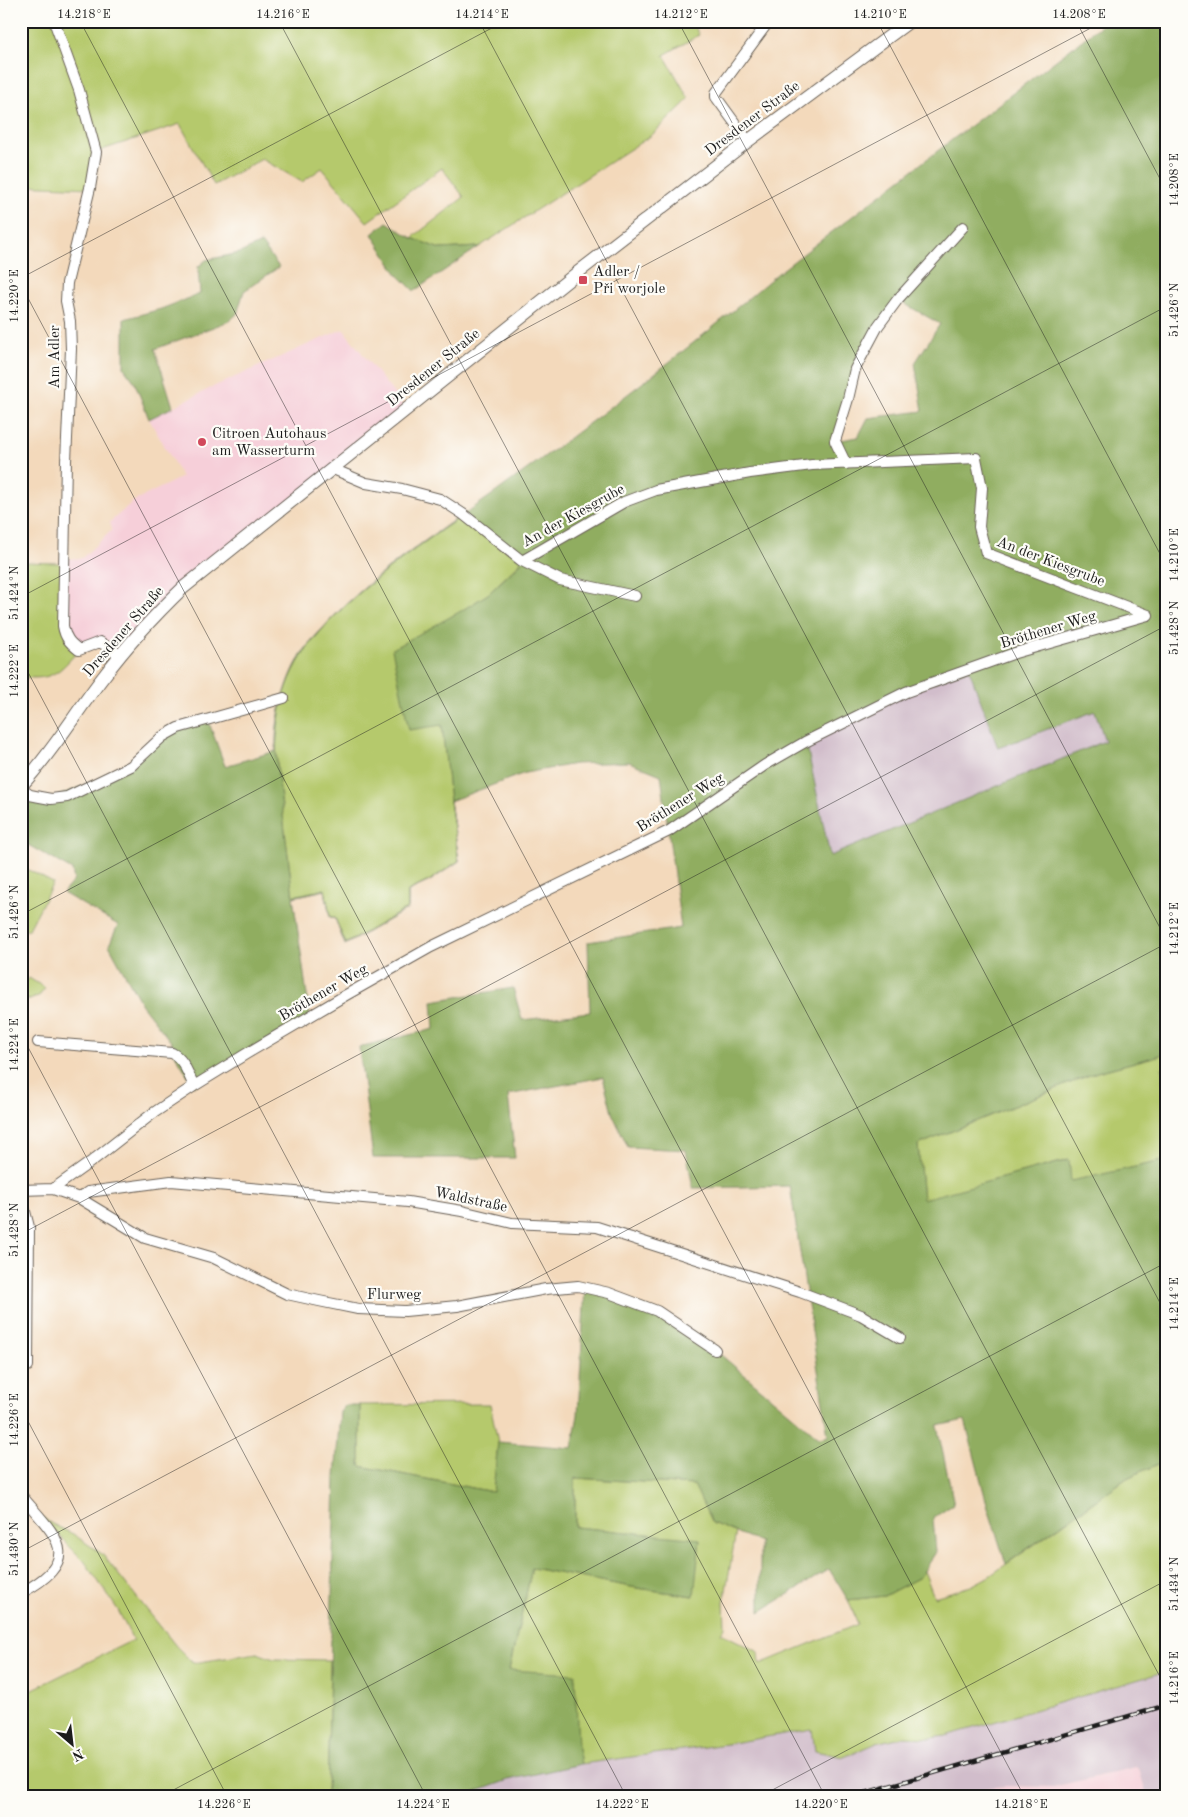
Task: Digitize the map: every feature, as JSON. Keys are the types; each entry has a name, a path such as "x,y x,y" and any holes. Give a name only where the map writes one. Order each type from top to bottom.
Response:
{"main road":[{"name":"Dresdener Straße","path":"21,787 120,655 154,615 183,588 577,273 748,141 910,21"}],"street":[{"name":"Am Adler","path":"54,21 79,90 96,152 90,188 67,284 66,301 70,321 71,349 66,461 63,626 64,635 79,650 100,642 120,655"},
{"path":"748,141 716,97 716,93 769,21"},
{"path":"846,464 835,441 855,369 878,326 898,299 963,226"},
{"name":"An der Kiesgrube","path":"522,561 624,502 656,490 750,473 812,465 976,458 982,488 979,527 986,553 1148,615"},
{"path":"333,469 366,483 402,489 440,499 463,514 522,561 560,580 635,596"},
{"name":"Bröthener Weg","path":"53,1189 92,1161 140,1122 194,1086 346,995 431,947 669,831 765,765 805,742 915,689 1015,654 1148,615"},
{"name":"Dresdener Straße","path":"21,787 30,795 51,799 67,797 131,766 162,737 178,728 284,698"},
{"path":"38,1042 172,1053 185,1066 194,1086"},
{"name":"Waldstraße","path":"79,1198 88,1192 172,1181 408,1202 462,1211 512,1223 596,1228 800,1292 861,1315 900,1338"},
{"path":"21,1190 53,1189 79,1198"},
{"path":"21,1196 29,1227 28,1366"},
{"name":"Flurweg","path":"79,1198 145,1238 214,1258 288,1294 358,1309 405,1311 456,1306 578,1286 609,1293 657,1311 715,1350"},
{"path":"21,1495 54,1536 60,1559 53,1572 21,1593"}],"shaded area":[{"path":"343,329 406,409 204,570 120,654 100,641 79,650 63,626 65,559 82,558 112,530 110,522 134,501 182,477 149,419 215,386"},
{"path":"969,669 1095,711 1105,741 830,856 805,742 906,693"},
{"path":"1167,1671 1167,1796 1147,1796 1139,1769 1136,1767 1053,1787 1005,1786 986,1788 954,1796 464,1796 508,1780 581,1764 726,1744 813,1729 816,1751 844,1757 877,1743 901,1737 931,1738 946,1736"},
{"path":"1136,1767 1139,1769 1147,1796 954,1796 986,1788 1005,1786 1053,1787"}],"green space":[{"path":"21,21 692,21 699,35 664,55 689,99 652,135 479,247 440,249 412,238 464,197 442,168 367,222 322,168 302,182 262,159 214,185 180,124 96,152 90,188 21,185"},
{"path":"1107,21 1167,21 1167,1017 1165,1018 1161,1055 1097,1072 918,1145 923,1199 1069,1160 1071,1181 1167,1160 1167,1460 1127,1478 1006,1564 988,1508 965,1420 937,1426 954,1504 933,1518 936,1552 920,1577 884,1596 848,1600 829,1569 760,1612 760,1542 712,1523 694,1485 575,1478 575,1527 700,1539 694,1596 637,1588 532,1568 509,1670 575,1674 578,1748 581,1764 508,1780 464,1796 327,1796 335,1477 340,1412 346,1405 360,1405 360,1466 493,1492 498,1442 572,1448 578,1415 585,1288 657,1311 715,1350 819,1438 828,1436 790,1186 693,1188 686,1150 628,1147 612,1113 603,1077 508,1095 515,1158 373,1158 359,1047 434,1029 432,1001 513,988 522,1020 590,1012 588,942 681,928 661,775 629,762 575,764 525,773 450,801 442,725 409,730 392,649 488,594 522,562 464,515 638,386 777,274","holes":["898,300 940,324 915,363 923,411 868,418 858,437 836,441 855,369","969,669 998,748 1095,711 1105,741 830,856 806,742 906,693"]},
{"path":"387,222 412,238 440,249 479,247 414,291 398,275 372,234"},
{"path":"261,243 279,267 244,291 237,314 229,321 155,349 173,407 149,419 134,381 124,368 124,319 161,309 200,294 198,267 206,260 240,253"},
{"path":"463,514 522,561 488,594 461,611 442,724 450,801 459,861 429,881 408,891 408,908 345,944 335,918 330,917 325,890 293,897 277,759 276,739 282,703 290,678 302,656 317,635 335,616 376,578"},
{"path":"21,562 58,563 64,568 63,626 79,650 60,669 41,678 21,677"},
{"path":"330,620 302,656 285,691 289,679 300,657 310,643"},
{"path":"208,720 225,766 276,751 293,896 325,889 330,916 335,918 330,917 325,890 293,897 310,1016 194,1086 175,1054 175,1047 142,1005 109,945 118,925 63,893 74,880 72,870 21,841 21,814 30,795 51,799 131,766 162,737"},
{"path":"21,866 53,883 28,931 21,927"},
{"path":"335,918 346,944 364,934 345,945"},
{"path":"29,978 45,988 40,995 30,1000 21,997 21,987"},
{"path":"1167,1017 1167,1068 1162,1068 1167,1131 1167,1160 1070,1182 1068,1160 923,1200 918,1145 1097,1072 1161,1055 1165,1018"},
{"path":"490,1404 498,1442 493,1492 360,1466 360,1405"},
{"path":"1167,1460 1167,1671 946,1736 931,1738 901,1737 877,1743 844,1757 815,1751 812,1729 726,1744 581,1764 578,1748 509,1670 532,1568 637,1588 693,1596 700,1540 575,1527 575,1478 695,1485 712,1523 736,1532 724,1602 725,1627 721,1633 759,1652 760,1664 858,1624 848,1600 884,1596 920,1577 924,1571 934,1597 971,1586 988,1577 1127,1478"},
{"path":"36,1513 52,1524 73,1534 102,1554 176,1646 193,1663 257,1653 274,1659 330,1660 327,1796 21,1796 21,1695 133,1640 118,1610 85,1562"}],"railway":[{"path":"855,1796 1167,1705"}],"place":[{"name":"Adler / Při worjole","path":"583,280"},
{"name":"Citroen Autohaus am Wasserturm","path":"202,442"}]}
